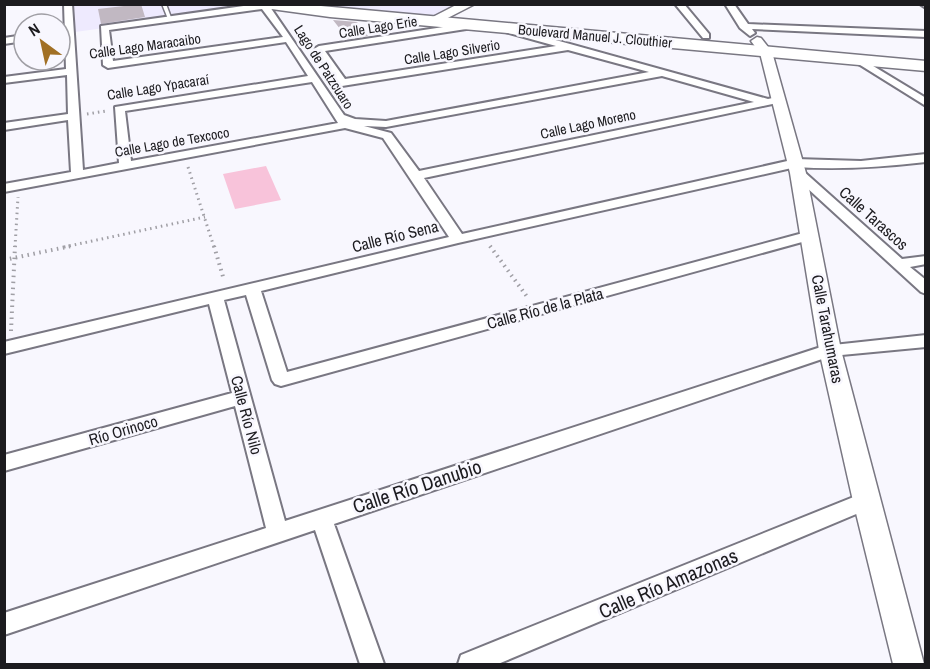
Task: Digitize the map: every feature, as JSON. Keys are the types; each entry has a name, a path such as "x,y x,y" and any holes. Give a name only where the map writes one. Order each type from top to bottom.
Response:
{"main road":[{"name":"Boulevard Manuel J. Clouthier","path":"362,4 477,25 756,40 860,61 926,66"},
{"path":"447,9 470,4"},
{"name":"Boulevard Manuel J. Clouthier","path":"264,5 411,19 430,16 447,9 926,57"}],"street":[{"path":"679,4 706,36"},
{"name":"Calle Tarahumaras","path":"729,4 756,40 772,101 797,168 830,350 866,501 909,664"},
{"path":"170,19 264,5"},
{"name":"Lago de Patzcuaro","path":"264,5 342,121 387,135"},
{"name":"Calle Lago Maracaibo","path":"170,19 104,28 108,65 289,39"},
{"name":"Calle Lago Erie","path":"320,49 477,25"},
{"path":"500,27 660,73 772,101"},
{"path":"756,40 926,34"},
{"name":"Calle Lago Silverio","path":"342,83 567,47"},
{"name":"Lago de Patzcuaro","path":"320,49 342,83"},
{"path":"860,61 926,103"},
{"name":"Calle Lago Maracaibo","path":"4,80 63,72"},
{"path":"70,72 77,175"},
{"name":"Calle Lago de Texcoco","path":"4,188 183,155 342,121 393,123 660,73"},
{"name":"Calle Lago Ypacaraí","path":"119,109 315,78"},
{"name":"Calle Lago Moreno","path":"415,176 772,101"},
{"path":"119,109 126,166"},
{"path":"4,127 74,116"},
{"path":"374,124 387,135 458,239"},
{"name":"Calle Río Sena","path":"7,347 458,239 797,168 873,165 926,158"},
{"name":"Calle Tarascos","path":"797,168 926,289"},
{"name":"Calle Río de la Plata","path":"252,288 281,380 808,236"},
{"path":"898,264 926,260"},
{"name":"Calle Río Nilo","path":"222,296 242,397 278,533"},
{"name":"Calle Río Danubio","path":"4,624 830,350 926,341"},
{"name":"Río Orinoco","path":"4,463 242,397"},
{"name":"Calle Río Amazonas","path":"470,664 866,501"},
{"path":"322,518 372,664"}],"lane":[{"path":"165,4 170,19"}],"path":[{"name":"Calle Lago Ypacaraí","path":"74,116 119,109"},
{"path":"183,155 205,217 222,296"},
{"path":"7,347 16,257 18,186"},
{"path":"4,260 205,217"},
{"path":"482,234 537,311"}],"shaded area":[{"path":"68,5 270,5 72,32 72,12 68,12"},
{"path":"270,5 469,5 431,21"},
{"path":"266,166 281,200 235,209 223,174"}],"building":[{"path":"141,4 145,17 101,24 98,9"},
{"path":"333,20 357,22 368,36 348,39"}]}
